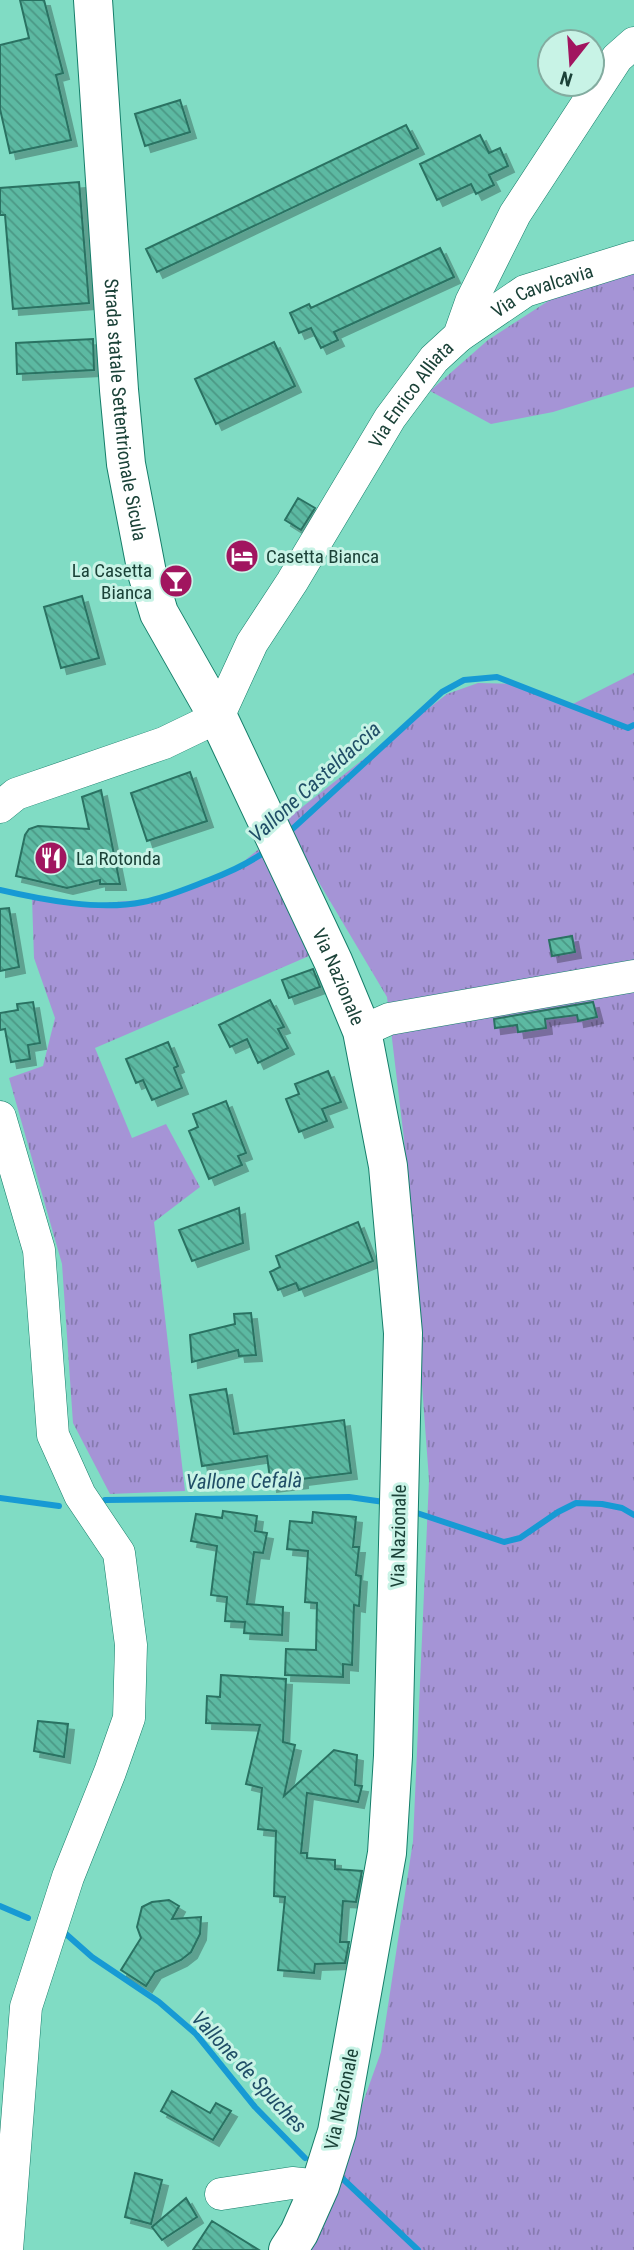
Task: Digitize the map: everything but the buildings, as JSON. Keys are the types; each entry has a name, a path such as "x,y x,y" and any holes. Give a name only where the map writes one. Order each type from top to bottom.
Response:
{"main road":[{"name":"Strada statale Settentrionale Sicula","path":"93,0 119,390 126,464 147,573 159,613 218,718 279,846"},
{"name":"Via Nazionale","path":"279,846 362,1031 388,1166 403,1333 393,1756 384,1866 337,2132 320,2186 299,2233 288,2250"}],"street":[{"name":"Via Enrico Alliata","path":"218,718 252,643 292,582 390,418 434,359 459,336 471,302 515,214 617,58 634,43"},
{"name":"Via Cavalcavia","path":"459,336 525,291 634,257"},
{"path":"0,807 16,794 164,743 218,718"},
{"path":"362,1031 389,1019 634,976"},
{"path":"0,1117 38,1250 53,1435 80,1496 119,1553 131,1645 129,1718 68,1877 26,2007 7,2250"},
{"path":"221,2194 292,2183 320,2186"}],"green space":[{"path":"634,272 634,387 553,412 491,424 430,391 488,340 559,294"},
{"path":"634,673 634,2250 310,2250 381,2052 413,1841 429,1480 404,1139 387,997 283,822 447,694 478,683 515,684 567,707"},
{"path":"260,848 309,956 95,1048 132,1138 166,1124 200,1187 154,1222 185,1491 110,1494 73,1423 62,1264 9,1078 43,1066 55,1018 34,958 32,898 76,905 168,898 232,871"}],"waterway":[{"name":"Vallone Casteldaccia","path":"288,833 442,692 464,680 497,677 628,728 634,725"},
{"name":"Vallone Casteldaccia","path":"0,890 72,903 126,904 151,900 185,889 232,871 266,851"},
{"name":"Vallone Cefalà","path":"105,1500 349,1497 384,1502"},
{"name":"Vallone Cefalà","path":"0,1498 59,1506"},
{"name":"Vallone Cefalà","path":"414,1512 504,1542 520,1538 576,1503 622,1508 634,1515"},
{"name":"Vallone de Spuches","path":"0,1906 28,1918"},
{"name":"Vallone de Spuches","path":"66,1934 92,1957 159,2002 196,2034 255,2107 305,2158"},
{"name":"Vallone de Spuches","path":"343,2179 418,2250"}],"place":[{"name":"Casetta Bianca","path":"242,556"},
{"name":"La Casetta Bianca","path":"176,581"},
{"name":"La Rotonda","path":"51,858"}]}
